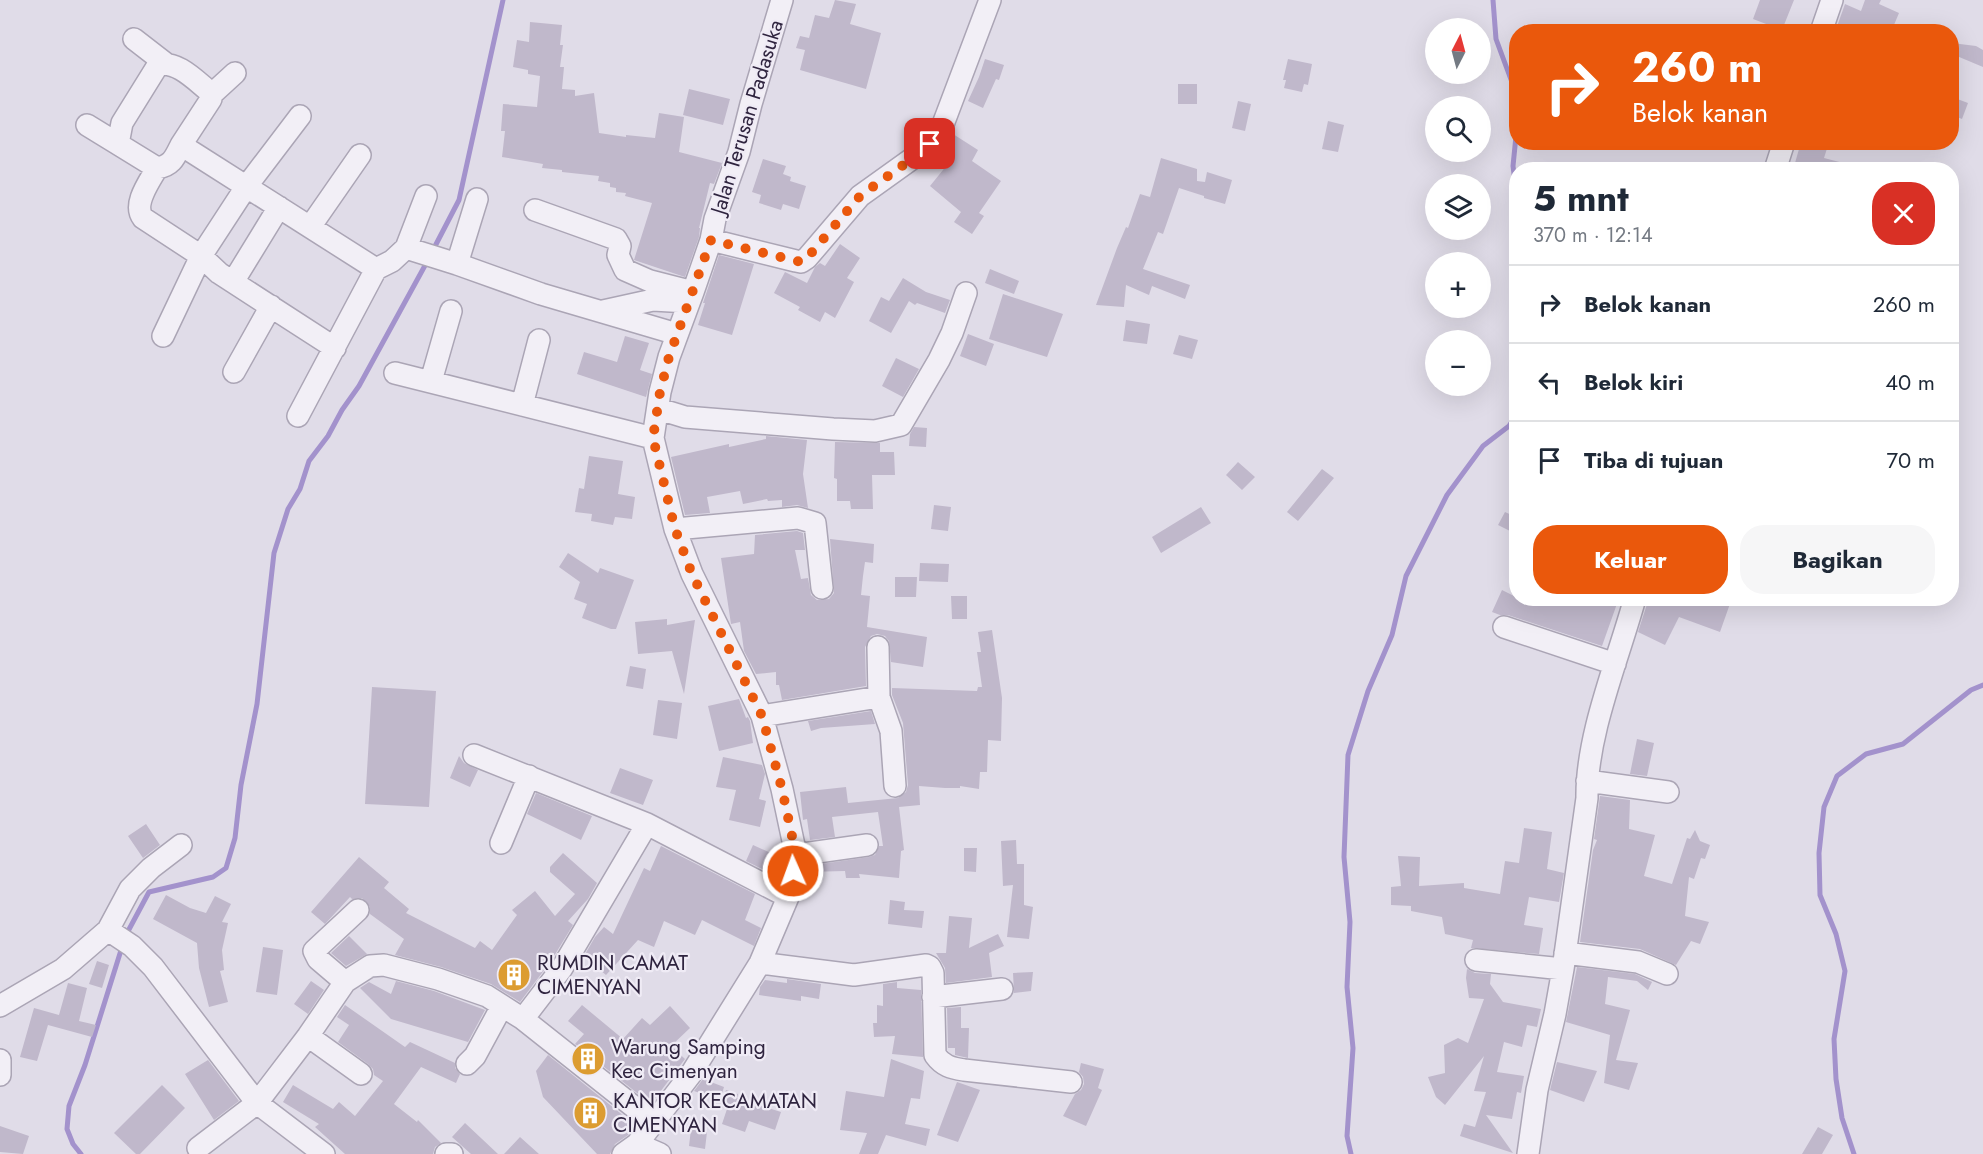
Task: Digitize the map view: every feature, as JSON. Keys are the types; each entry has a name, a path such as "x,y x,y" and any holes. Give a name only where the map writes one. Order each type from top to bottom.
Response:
{"street":[{"name":"Jalan Terusan Padasuka","path":"630,1149 691,1074 760,963 788,897 796,855 782,789 762,716 692,574 675,529 653,438 660,392 677,334 705,250 711,240 715,219 739,152 782,0"},
{"path":"711,240 801,262 807,258 860,196 920,153 939,135 990,0"},
{"path":"1824,24 1832,0"},
{"path":"134,39 165,63 177,67 211,95"},
{"path":"118,144 122,123 158,65 165,63"},
{"path":"235,73 211,95 211,99 181,145 173,162 157,168 138,205 140,213 143,218 201,256 219,273 335,348"},
{"path":"163,336 201,256 246,187 300,116"},
{"path":"87,125 157,168"},
{"path":"181,145 376,269"},
{"path":"310,227 360,155"},
{"path":"298,416 376,269 392,261 406,248 426,196"},
{"path":"457,264 477,199"},
{"path":"233,282 279,207"},
{"path":"535,210 616,239 620,246 618,255 625,270 690,297"},
{"path":"406,248 599,312 677,334"},
{"path":"659,409 696,418 833,429 875,431 902,425 939,360 952,333 966,293"},
{"path":"599,312 653,300 690,297"},
{"path":"234,372 271,306"},
{"path":"431,381 451,310"},
{"path":"522,405 539,340"},
{"path":"395,372 653,438"},
{"path":"675,529 798,518 816,523 822,588"},
{"path":"1528,1154 1537,1090 1555,1014 1564,961 1593,747 1633,606"},
{"path":"1504,627 1616,664"},
{"path":"878,647 879,697 891,731 895,786"},
{"path":"762,716 879,697"},
{"path":"474,755 647,824 788,897"},
{"path":"501,843 529,776"},
{"path":"1587,780 1668,792"},
{"path":"523,1019 562,968 647,824"},
{"path":"0,1006 63,969 82,954 108,930 130,889 151,868 181,845"},
{"path":"796,855 867,845"},
{"path":"345,982 318,959 315,951 358,910"},
{"path":"108,930 132,946 153,967 257,1103 324,1154"},
{"path":"1476,960 1638,962 1667,974"},
{"path":"760,963 854,975 926,965 933,972 935,1055 940,1062 947,1067 1071,1082"},
{"path":"198,1148 257,1103 308,1036 345,982 370,966 384,965 487,996 523,1019 652,1122"},
{"path":"933,998 1002,989"},
{"path":"467,1064 475,1056 502,1006"},
{"path":"308,1036 361,1074"},
{"path":"0,1060 0,1075"},
{"path":"630,1149 660,1154"},
{"path":"446,1154 452,1154"}],"building":[{"path":"835,0 856,4 850,24 881,33 866,89 800,70 805,50 796,48 800,36 809,38 815,15 829,18"},
{"path":"1760,0 1794,0 1784,24 1766,24 1753,19"},
{"path":"1865,0 1881,0 1879,4 1899,13 1894,24 1838,24 1845,4 1861,11"},
{"path":"530,22 562,25 560,45 563,45 560,67 564,67 562,89 575,90 575,96 594,93 599,133 655,138 659,113 684,117 679,152 722,163 714,184 710,183 699,237 685,277 634,260 652,203 625,196 626,193 616,192 616,188 610,187 610,183 598,181 599,176 562,172 562,170 542,168 543,164 502,157 505,131 501,131 503,104 537,107 540,76 528,74 528,70 513,67 517,40 529,42"},
{"path":"1959,44 1976,46 1983,50 1983,67 1959,57"},
{"path":"985,59 1004,65 999,80 996,79 983,108 968,101"},
{"path":"1288,59 1312,64 1308,85 1304,84 1302,92 1284,88 1286,80 1283,80"},
{"path":"1178,84 1197,84 1197,104 1178,104"},
{"path":"689,89 730,99 723,125 683,115"},
{"path":"1959,100 1968,103 1962,119 1959,118"},
{"path":"1238,101 1251,104 1245,131 1232,128"},
{"path":"1328,121 1344,125 1338,152 1322,149"},
{"path":"953,134 978,150 972,161 1001,181 979,213 984,216 972,234 954,222 961,212 930,186 947,165 944,164 952,151 945,147"},
{"path":"1799,150 1826,150 1824,158 1839,162 1795,162"},
{"path":"1161,158 1197,169 1197,181 1205,182 1207,172 1232,180 1225,204 1179,188 1163,234 1158,232 1143,269 1190,285 1185,299 1152,286 1149,295 1126,285 1124,307 1096,305 1140,194 1150,197"},
{"path":"763,159 786,166 783,174 791,177 790,181 806,186 799,209 783,204 781,210 759,203 761,195 752,192"},
{"path":"840,244 860,258 847,278 854,282 835,318 825,312 820,322 798,310 800,307 774,293 785,272 807,283 815,267 820,263 825,266"},
{"path":"719,255 754,264 732,335 698,325"},
{"path":"990,269 1019,281 1014,294 985,283"},
{"path":"903,278 926,292 950,300 945,313 917,303 915,305 909,301 891,333 869,321 881,297 889,301"},
{"path":"1003,294 1063,314 1047,357 989,339"},
{"path":"1126,320 1150,324 1147,344 1123,341"},
{"path":"968,334 994,344 986,366 960,356"},
{"path":"1179,335 1198,340 1192,359 1173,354"},
{"path":"625,336 649,343 640,370 652,374 646,397 577,374 584,352 617,362"},
{"path":"896,358 919,369 903,397 882,386"},
{"path":"914,427 927,428 926,447 909,446 910,434"},
{"path":"766,436 807,440 803,474 808,508 797,505 782,507 782,500 768,501 767,499 743,504 740,491 707,497 710,513 685,515 671,457 729,444 729,447 766,439"},
{"path":"835,442 880,443 880,452 894,452 895,475 872,475 873,509 851,509 850,501 837,501 837,479 834,478"},
{"path":"589,456 623,461 618,494 635,497 632,519 615,517 613,525 591,521 592,514 575,512 579,488 584,489"},
{"path":"1238,462 1255,477 1242,490 1226,475"},
{"path":"1322,469 1334,478 1298,521 1287,512"},
{"path":"934,505 951,507 948,531 931,529"},
{"path":"1201,507 1211,523 1161,553 1152,537"},
{"path":"1505,512 1509,514 1509,530 1498,525"},
{"path":"797,531 803,533 805,550 795,550 801,579 808,578 811,595 817,600 829,599 834,593 830,539 874,544 873,563 865,562 861,595 870,596 867,627 927,637 923,667 891,662 889,641 885,636 877,634 871,636 865,647 866,686 782,700 779,685 776,685 776,672 756,674 744,651 740,622 731,624 721,558 754,554 755,535"},
{"path":"568,553 598,573 600,568 634,580 616,629 582,618 587,604 574,599 580,582 559,567"},
{"path":"920,563 949,564 948,582 919,581"},
{"path":"895,577 917,577 916,597 895,597"},
{"path":"1502,590 1509,594 1509,606 1616,606 1602,646 1508,615 1492,612"},
{"path":"951,596 967,596 967,619 952,619"},
{"path":"1646,606 1729,606 1720,632 1679,617 1665,645 1638,632"},
{"path":"667,619 667,625 695,620 684,694 672,651 638,654 635,622"},
{"path":"992,630 1002,698 1001,741 988,740 987,772 980,772 979,789 960,786 960,788 945,788 919,786 920,805 899,807 898,798 906,792 908,785 903,723 892,695 892,688 977,691 978,687 982,687 977,652 981,652 978,632"},
{"path":"630,666 646,669 643,689 626,686"},
{"path":"372,687 436,691 429,807 365,804"},
{"path":"739,699 746,718 748,717 750,721 753,743 719,751 708,706"},
{"path":"658,700 682,703 677,739 653,735"},
{"path":"871,711 875,724 821,728 811,731 808,721"},
{"path":"1637,739 1654,743 1647,776 1630,774"},
{"path":"459,756 464,763 478,770 470,787 450,778"},
{"path":"723,757 762,765 765,774 759,799 766,801 760,827 729,820 736,790 716,787"},
{"path":"620,768 653,780 643,805 610,793"},
{"path":"846,787 848,803 898,798 904,850 901,851 899,878 859,874 860,878 846,878 845,871 806,872 807,866 875,855 879,846 883,846 878,812 832,817 835,837 810,840 807,819 803,820 800,792"},
{"path":"536,793 592,816 581,840 527,814"},
{"path":"1600,796 1630,800 1629,829 1655,835 1644,876 1672,884 1687,838 1690,839 1695,830 1700,841 1710,845 1705,859 1701,858 1694,879 1689,877 1685,916 1709,922 1700,944 1691,941 1676,965 1640,949 1580,942 1593,850 1597,840 1594,839"},
{"path":"146,824 160,845 143,858 128,836"},
{"path":"1524,828 1552,832 1547,869 1564,873 1559,902 1529,897 1524,925 1543,928 1539,954 1471,948 1473,940 1445,934 1442,917 1411,911 1411,906 1391,905 1391,887 1401,886 1398,856 1420,857 1419,886 1464,883 1464,888 1500,894 1505,861 1519,863"},
{"path":"1016,840 1017,864 1024,864 1024,905 1033,907 1029,939 1007,937 1013,885 1003,886 1001,841"},
{"path":"753,845 782,858 776,876 746,861"},
{"path":"661,846 755,894 745,920 761,928 754,946 702,920 695,935 664,921 654,947 638,940 606,975 584,956 604,927 613,934 644,868 650,871"},
{"path":"964,848 977,848 976,872 964,871"},
{"path":"563,853 597,883 588,899 568,921 573,925 551,961 520,1002 491,984 441,967 395,955 404,939 370,914 370,907 362,898 352,899 350,897 325,924 311,912 359,857 389,882 384,888 409,909 406,913 475,948 480,941 492,950 517,915 512,910 535,891 555,916 575,894 550,872 550,867"},
{"path":"166,895 190,908 206,913 215,896 231,904 222,922 228,923 222,950 224,970 220,971 228,1002 209,1007 199,968 197,943 153,919"},
{"path":"890,900 905,902 904,910 924,911 922,928 888,924"},
{"path":"949,916 972,918 969,948 998,934 1004,946 989,953 992,977 946,983 945,968 936,953 946,953"},
{"path":"349,936 367,954 346,966 331,953"},
{"path":"263,947 283,950 277,995 256,992"},
{"path":"97,961 109,965 102,988 89,984"},
{"path":"1577,967 1635,974 1652,982 1648,990 1637,981 1608,977 1605,1004 1630,1010 1616,1060 1638,1063 1629,1090 1604,1083 1610,1035 1566,1022"},
{"path":"1467,969 1475,973 1491,974 1490,984 1503,1002 1541,1009 1537,1027 1527,1025 1522,1047 1504,1042 1497,1072 1524,1076 1521,1093 1517,1092 1512,1119 1486,1115 1513,1153 1460,1136 1464,1124 1475,1127 1486,1092 1474,1091 1484,1056 1445,1105 1436,1097 1428,1077 1445,1073 1444,1045 1458,1038 1468,1043 1484,999 1469,998"},
{"path":"1033,972 1031,991 1014,993 1013,973"},
{"path":"787,979 821,984 819,999 801,996 801,1001 759,995 760,987 765,980 787,983"},
{"path":"311,981 324,990 308,1014 294,1004"},
{"path":"396,981 434,991 485,1010 468,1042 391,1019 360,988 369,982 391,994"},
{"path":"897,982 897,988 921,990 923,1057 892,1054 895,1036 874,1037 873,1023 877,1023 877,1005 883,1006 883,984"},
{"path":"68,983 87,988 79,1021 96,1025 92,1037 48,1025 37,1061 20,1057 34,1008 59,1015"},
{"path":"345,1005 405,1047 410,1042 455,1063 455,1068 460,1074 456,1083 421,1067 394,1104 417,1122 418,1120 441,1143 435,1147 433,1154 345,1154 315,1127 319,1124 283,1102 293,1085 333,1109 339,1102 355,1116 383,1081 374,1075 373,1069 368,1064 338,1042 349,1025 337,1017"},
{"path":"582,1005 623,1039 642,1018 650,1025 670,1006 690,1028 671,1046 685,1059 651,1104 575,1044 584,1034 568,1021"},
{"path":"961,1007 961,1028 969,1028 968,1058 955,1055 955,1048 948,1048 947,1008"},
{"name":"KANTOR KECAMATAN CIMENYAN","path":"548,1055 635,1125 628,1135 615,1144 610,1154 597,1154 543,1097 536,1071"},
{"path":"891,1059 924,1071 920,1099 911,1098 905,1124 930,1129 926,1146 886,1135 878,1154 859,1154 867,1133 840,1130 846,1091 884,1097"},
{"path":"208,1060 239,1101 214,1120 185,1074"},
{"path":"1557,1062 1597,1071 1584,1102 1550,1090"},
{"path":"1081,1063 1104,1069 1098,1088 1102,1090 1086,1126 1063,1116 1075,1094 1084,1084 1079,1072"},
{"path":"703,1079 724,1087 720,1100 694,1091"},
{"path":"957,1082 980,1090 958,1142 937,1135"},
{"path":"162,1085 185,1108 140,1154 136,1154 114,1133"},
{"path":"726,1090 738,1094 737,1098 781,1112 775,1130 749,1121 745,1132 722,1124 727,1109 720,1107"},
{"path":"465,1123 498,1154 471,1154 452,1137"},
{"path":"0,1126 29,1136 23,1154 0,1152"},
{"path":"1818,1127 1833,1135 1822,1154 1802,1154"},
{"path":"691,1129 707,1132 705,1149 689,1146"},
{"path":"520,1137 539,1154 504,1154"}],"waterway":[{"path":"432,252 459,200 503,0"},
{"path":"1493,0 1496,39 1509,74"},
{"path":"1513,162 1515,150"},
{"path":"126,935 149,892 213,877 226,868 235,838 241,785 257,704 274,553 288,509 300,489 309,461 328,436 342,410 359,386 428,260"},
{"path":"1351,1154 1347,1136 1353,1048 1347,987 1350,922 1344,857 1348,755 1368,691 1392,635 1406,576 1447,495 1483,446 1509,426"},
{"path":"1854,1154 1842,1118 1836,1079 1834,1039 1845,971 1836,934 1820,895 1819,853 1824,807 1837,776 1866,754 1903,744 1971,690 1983,685"},
{"path":"81,1154 73,1144 67,1129 69,1106 85,1065 122,947"}],"place":[{"name":"RUMDIN CAMAT CIMENYAN","path":"514,975"},
{"name":"Warung Samping Kec Cimenyan","path":"588,1059"},
{"name":"KANTOR KECAMATAN CIMENYAN","path":"590,1113"}],"route":[{"path":"793,871 796,855 782,789 762,716 692,574 675,529 653,438 660,392 669,357 693,292 705,250 711,240 801,262 807,258 860,196 930,144"}]}
